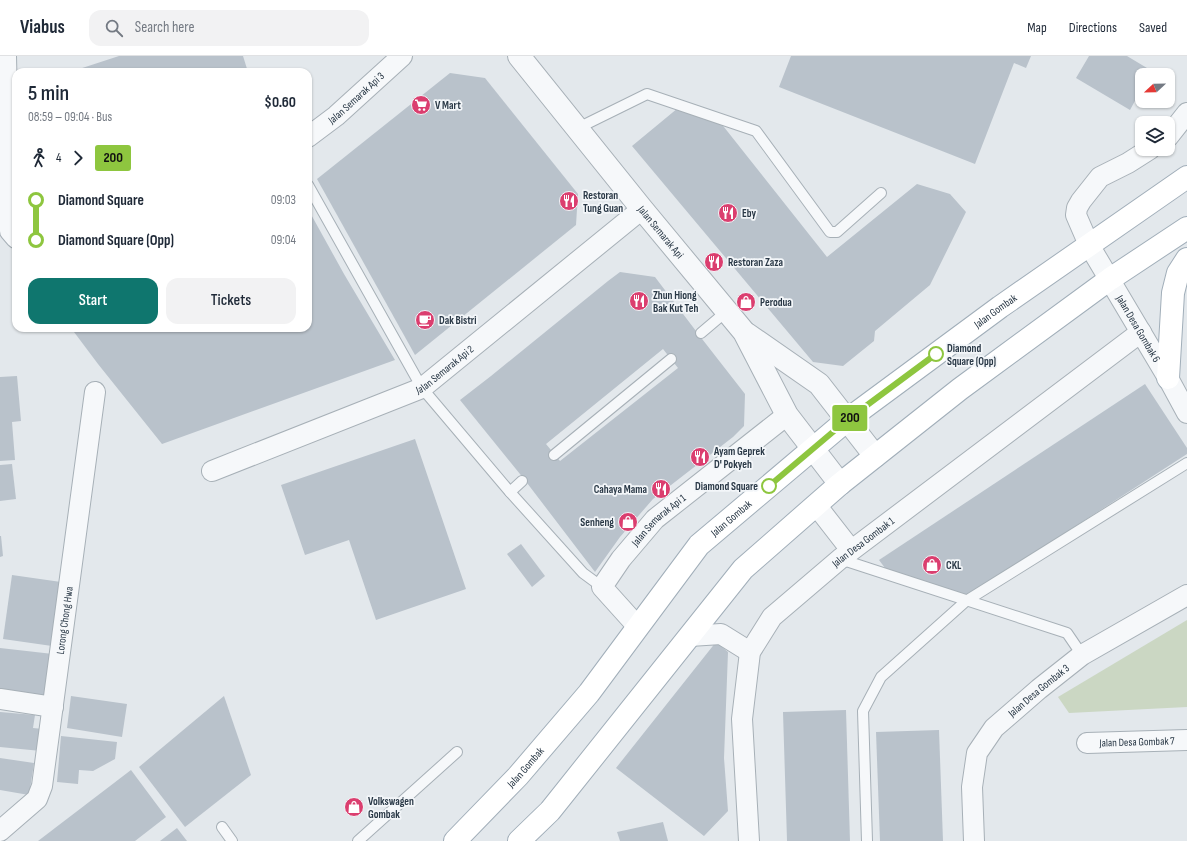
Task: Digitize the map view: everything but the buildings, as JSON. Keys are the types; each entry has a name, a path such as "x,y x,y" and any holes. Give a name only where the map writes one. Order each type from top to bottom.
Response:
{"main road":[{"name":"Jalan Gombak","path":"455,841 518,776 589,693 699,545 847,420 1000,307 1187,177"},
{"path":"519,841 550,811 743,569 840,484 960,389 1110,279 1187,228"},
{"path":"1168,378 1173,293 1178,273 1187,259"}],"street":[{"path":"6,56 10,231 12,233"},
{"name":"Jalan Semarak Api 3","path":"312,134 336,116 402,56"},
{"name":"Jalan Semarak Api","path":"519,56 642,209 744,332 787,415 840,484"},
{"path":"1175,128 1187,113"},
{"name":"Jalan Desa Gombak 6","path":"1139,156 1128,163 1100,176 1081,201 1077,208 1076,215 1089,245 1168,378 1187,413"},
{"name":"Jalan Semarak Api 2","path":"212,471 422,388 642,209"},
{"name":"Jalan Semarak Api","path":"744,332 818,384 875,456"},
{"name":"Jalan Desa Gombak 1","path":"750,841 742,719 750,652 772,617 845,555 1141,332"},
{"name":"Lorong Chong Hwa","path":"0,831 38,799 42,786 95,392"},
{"name":"Jalan Semarak Api 1","path":"602,586 620,559 655,519 787,415"},
{"path":"816,505 845,555"},
{"path":"602,586 638,627"},
{"name":"Jalan Desa Gombak 3","path":"974,841 972,787 977,753 994,728 1039,689 1082,655 1187,595"},
{"path":"690,636 721,634 750,652"},
{"path":"0,699 53,707"},
{"name":"Jalan Desa Gombak 7","path":"1087,743 1187,740"}],"lane":[{"path":"578,128 647,94 756,131 830,232 837,232 881,193"},
{"path":"312,192 422,388 510,492 584,573 602,586"},
{"path":"701,333 727,312"},
{"path":"554,454 627,400 671,359"},
{"path":"867,841 863,711 881,677 966,601 1187,463"},
{"path":"510,492 522,481"},
{"path":"845,555 966,601 1067,633 1082,655"},
{"path":"358,841 457,752"},
{"path":"222,827 232,841"}],"green space":[{"path":"1187,620 1187,707 1069,713 1058,697"}],"bus line":[{"name":"200","path":"769,486 847,420 936,354"}],"place":[{"name":"V Mart","path":"421,105"},
{"name":"Restoran Tung Guan","path":"569,201"},
{"name":"Eby","path":"728,213"},
{"name":"Restoran Zaza","path":"714,262"},
{"name":"Zhun Hiong Bak Kut Teh","path":"639,301"},
{"name":"Perodua","path":"746,302"},
{"name":"Dak Bistri","path":"425,320"},
{"name":"Diamond Square (Opp)","path":"936,354"},
{"name":"Ayam Geprek D' Pokyeh","path":"700,457"},
{"name":"Diamond Square","path":"769,486"},
{"name":"Cahaya Mama","path":"661,489"},
{"name":"Senheng","path":"628,522"},
{"name":"CKL","path":"932,565"},
{"name":"Volkswagen Gombak","path":"354,807"}]}
